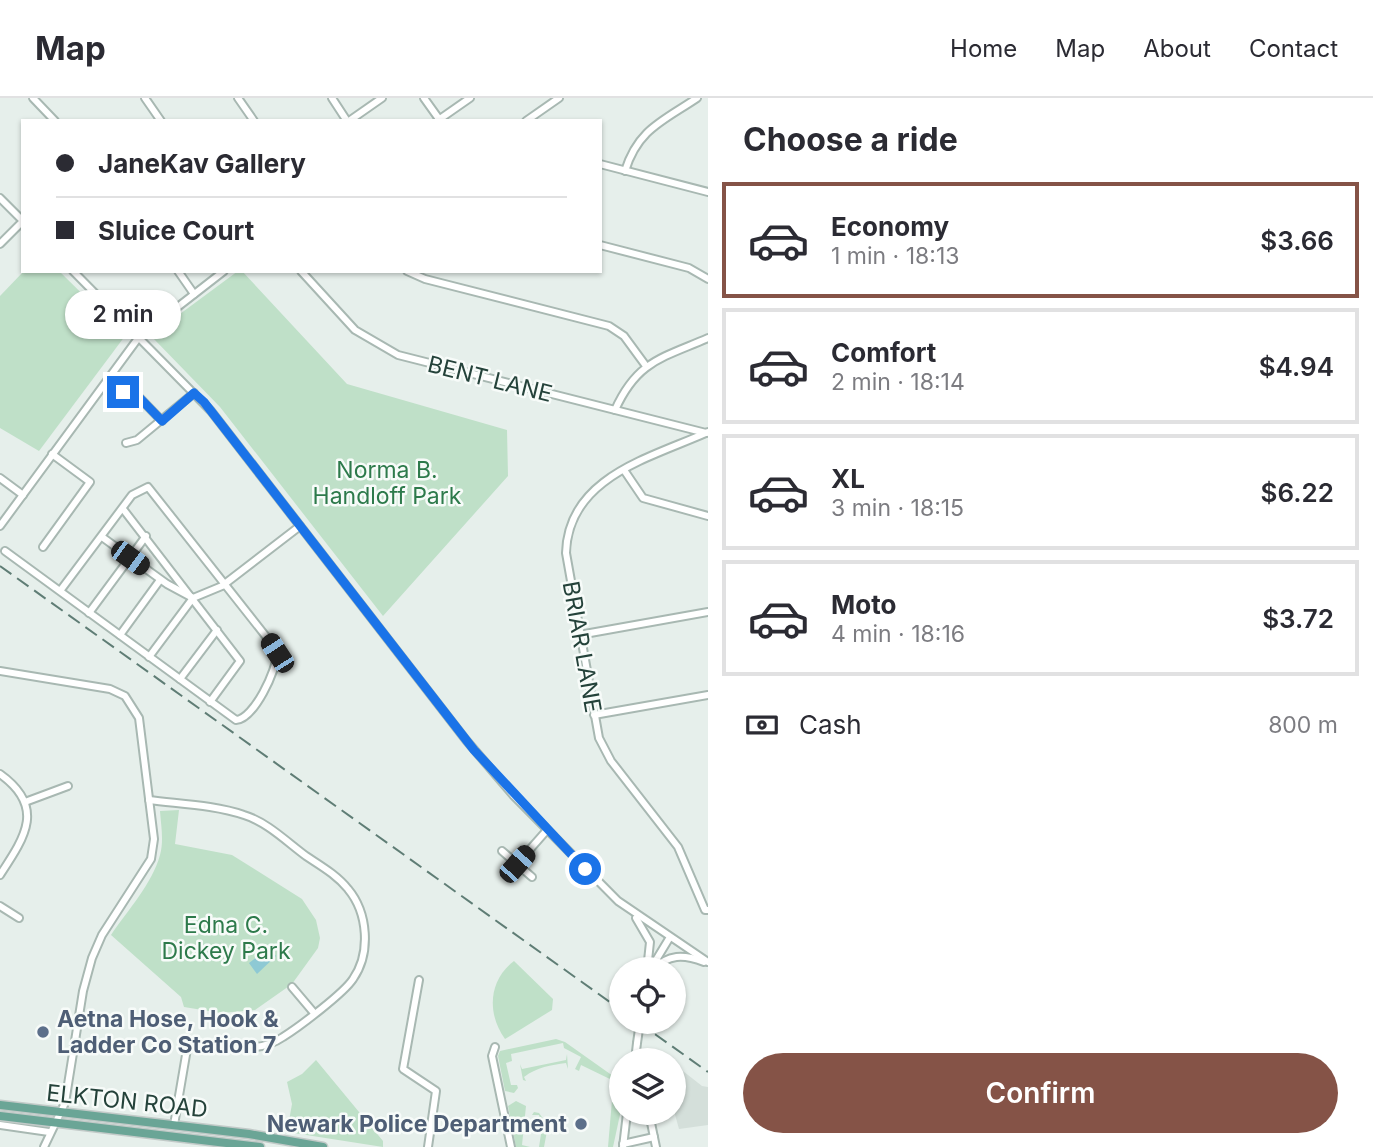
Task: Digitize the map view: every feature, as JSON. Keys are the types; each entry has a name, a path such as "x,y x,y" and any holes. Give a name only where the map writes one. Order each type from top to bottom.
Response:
{"main road":[{"name":"ELKTON ROAD","path":"0,1105 249,1134 323,1147"},
{"name":"ELKTON ROAD","path":"0,1116 260,1147"}],"street":[{"path":"33,98 52,119"},
{"path":"145,98 160,119"},
{"path":"238,98 253,119"},
{"path":"332,98 347,119"},
{"path":"351,119 382,98"},
{"path":"424,98 437,119"},
{"path":"439,119 470,98"},
{"path":"529,119 559,98"},
{"path":"625,171 631,151 643,136 696,98"},
{"path":"602,165 708,192"},
{"path":"0,198 21,219"},
{"path":"0,244 21,223"},
{"path":"602,246 689,268 708,279"},
{"path":"75,273 194,393 474,750 547,830 625,906 647,933 649,957"},
{"path":"179,273 194,293"},
{"path":"0,526 139,337 221,273"},
{"name":"BENT LANE","path":"304,273 355,330 387,350 420,361 707,433"},
{"path":"412,273 425,279 609,326 624,336 646,366"},
{"path":"615,410 628,382 646,366 708,338"},
{"path":"123,392 135,393 162,421"},
{"path":"126,443 137,440 194,393"},
{"name":"BRIAR LANE","path":"707,433 624,470 590,491 574,513 567,533 567,567 579,635 594,715 606,753 678,847 707,910"},
{"path":"43,547 90,482 52,454"},
{"path":"624,470 643,498 708,516"},
{"path":"0,478 23,495"},
{"path":"5,551 60,592 180,679 210,702 236,720 242,720 272,677 277,653 226,582 151,488 144,487 136,491 60,592"},
{"path":"123,509 240,661 210,702"},
{"path":"149,657 193,598 226,582 300,526"},
{"path":"89,613 146,536"},
{"path":"102,537 160,580 193,598"},
{"path":"120,635 160,580"},
{"path":"579,635 708,612"},
{"path":"180,679 217,630"},
{"path":"0,671 110,689 125,696 139,718 155,839 151,859 102,935 92,958 85,979 65,1102 44,1147"},
{"path":"594,715 708,695"},
{"path":"0,774 16,785 25,802 28,817 25,834 0,875"},
{"path":"25,802 68,786"},
{"path":"149,800 248,816 348,889 358,905 364,928 361,959 353,980 314,1013 269,1045 240,1050 196,1044 187,1049 174,1125"},
{"path":"517,864 547,830"},
{"path":"502,850 532,877"},
{"path":"0,906 19,918"},
{"path":"625,906 708,963"},
{"path":"657,957 670,937"},
{"path":"686,958 708,963"},
{"path":"419,980 403,1069 436,1091 428,1147"},
{"path":"292,987 314,1013"},
{"path":"495,1047 492,1056 510,1147"},
{"name":"ELKTON ROAD","path":"0,1125 49,1132"},
{"path":"626,1125 623,1146 654,1137"},
{"path":"651,1125 656,1147"},
{"path":"247,1146 249,1134"}],"shaded area":[{"path":"686,1073 702,1086 708,1087 708,1125 679,1129 678,1125 686,1125"}],"green space":[{"path":"22,273 61,273 125,336 39,451 0,428 0,296"},
{"name":"Norma B. Handloff Park","path":"235,273 244,273 347,384 507,430 508,476 383,616 220,407 153,338 157,331"},
{"name":"Edna C. Dickey Park","path":"179,810 175,844 232,855 302,899 316,920 320,938 318,948 292,984 255,1010 221,1013 184,1007 181,997 111,935 156,866 162,844 160,811"},
{"path":"514,961 553,999 552,1010 505,1039 495,1019 493,998 499,978"},
{"path":"556,1039 565,1042 609,1073 609,1079 581,1065 579,1071 575,1069 581,1057 564,1048 563,1043 511,1054 512,1061 506,1063 511,1085 517,1085 518,1088 514,1093 505,1091 498,1056 500,1051"},
{"path":"567,1054 568,1069 566,1063 550,1066 534,1071 524,1077 526,1081 523,1080 520,1064 522,1069 566,1060"},
{"path":"316,1060 383,1141 383,1147 287,1132 292,1104 287,1082 302,1074"},
{"path":"516,1101 526,1106 522,1145 530,1147 516,1147 508,1106"},
{"path":"534,1112 539,1113 547,1124 557,1129 556,1132 547,1131 544,1147 539,1147 542,1128 539,1115 532,1115"},
{"path":"610,1125 618,1125 613,1147 608,1147"}],"water":[{"path":"269,948 276,956 257,974 249,963"}],"railway":[{"path":"0,566 609,1001"},
{"path":"655,1034 708,1072"}],"place":[{"name":"Aetna Hose, Hook & Ladder Co Station 7","path":"43,1032"},
{"name":"Newark Police Department","path":"581,1124"}],"route":[{"path":"123,392 135,393 162,421 194,393 204,402 474,750 514,796 585,869"}]}
